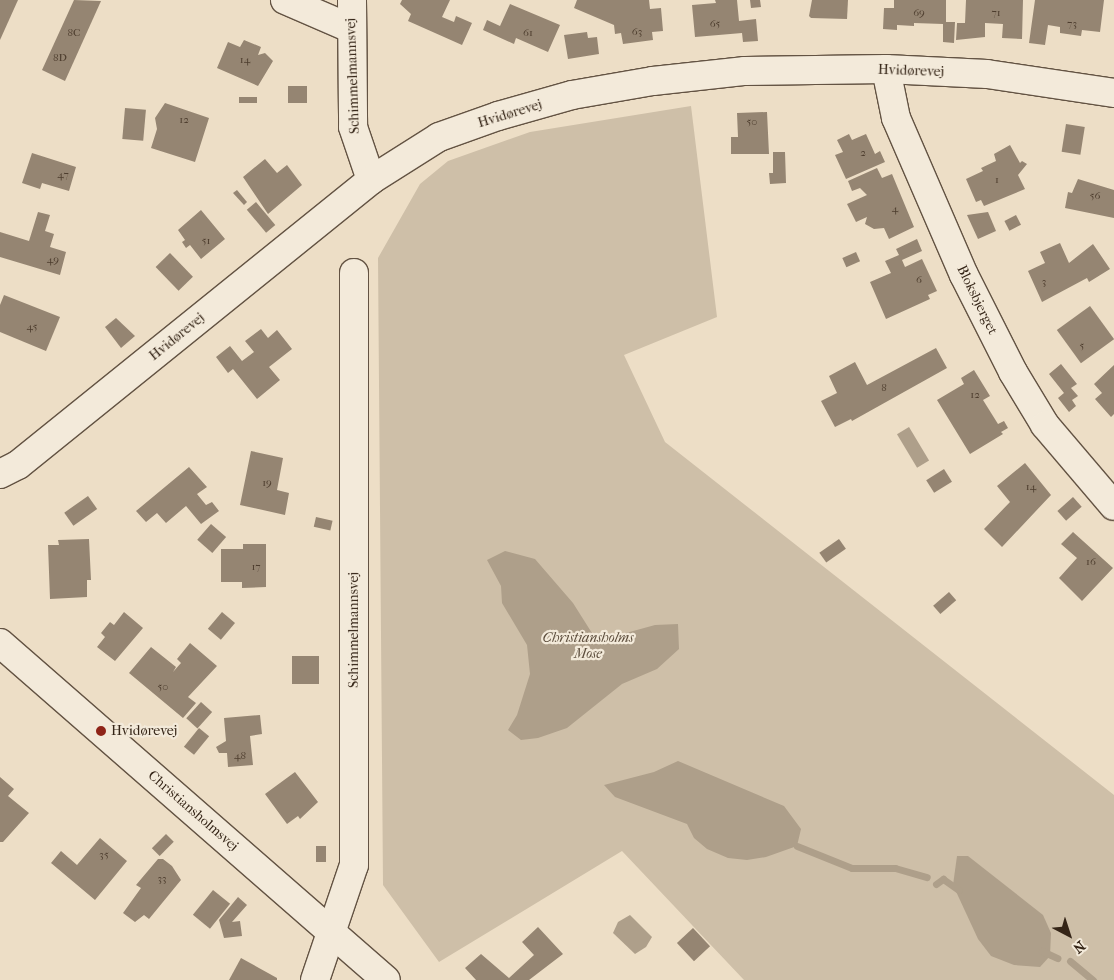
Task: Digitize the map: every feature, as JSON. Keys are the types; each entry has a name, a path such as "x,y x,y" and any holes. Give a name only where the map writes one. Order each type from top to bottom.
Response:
{"street":[{"path":"285,0 350,28"},
{"name":"Schimmelmannsvej","path":"352,0 350,28 353,127 371,180"},
{"name":"Hvidørevej","path":"0,489 9,470 371,180 439,137 572,95 653,81 745,71 886,69 987,74 1114,93"},
{"name":"Bloksbjerget","path":"886,69 896,118 964,274 1013,372 1046,425 1114,506"},
{"name":"Schimmelmannsvej","path":"315,980 354,865 354,273"},
{"name":"Christiansholmsvej","path":"0,643 386,980"}],"green space":[{"name":"Christiansholms Mose","path":"691,106 717,317 624,355 665,442 1114,795 1114,980 744,980 622,851 439,962 383,885 378,258 420,184 448,161 530,132"}],"shaded area":[{"path":"909,427 929,460 917,468 897,434"},
{"path":"505,551 535,559 573,603 597,641 655,625 678,624 679,649 657,669 622,684 567,728 538,738 521,740 508,730 517,715 530,674 527,645 502,603 501,586 487,560"},
{"path":"678,761 784,806 801,829 797,846 766,857 747,860 728,858 707,849 694,838 687,824 615,797 604,785 654,772"},
{"path":"957,856 968,856 1043,915 1051,933 1050,956 1040,967 1014,965 991,956 978,939 953,885"},
{"path":"630,915 652,937 646,947 635,954 613,933 618,922"}],"building":[{"path":"0,0 18,0 0,40"},
{"path":"74,0 101,1 65,81 42,70"},
{"path":"402,0 450,0 442,17 454,22 456,16 472,23 462,45 408,21 411,14 400,4"},
{"path":"577,0 649,0 650,9 661,8 663,31 652,32 653,40 623,44 621,33 615,34 614,25 574,8"},
{"path":"715,0 737,0 739,21 756,19 758,41 743,42 742,33 695,37 692,5 716,3"},
{"path":"750,0 760,0 761,7 751,8"},
{"path":"812,0 848,0 847,19 811,18 809,16"},
{"path":"894,0 946,0 946,22 955,22 954,43 943,42 943,24 914,23 914,26 897,25 897,30 883,29 884,8 894,8"},
{"path":"966,0 1023,0 1022,39 1002,38 1003,24 985,23 985,37 956,40 957,23 965,23"},
{"path":"1035,0 1104,0 1100,32 1082,30 1081,36 1060,33 1060,27 1048,25 1045,45 1029,43"},
{"path":"510,4 560,25 548,52 516,38 514,44 483,30 487,20 500,26"},
{"path":"587,32 588,38 597,37 599,54 568,59 564,35"},
{"path":"244,40 261,47 258,55 265,53 273,61 258,86 217,68 228,42 240,47"},
{"path":"288,86 307,86 307,103 288,103"},
{"path":"239,97 257,97 257,103 239,103"},
{"path":"165,103 209,118 195,162 151,148 157,129 155,118"},
{"path":"125,108 146,110 143,141 122,139"},
{"path":"767,112 769,154 731,154 731,137 738,137 737,113"},
{"path":"1066,124 1085,127 1080,155 1062,152"},
{"path":"849,134 852,140 866,134 875,154 880,151 885,162 846,179 835,155 843,152 837,140"},
{"path":"1010,145 1020,163 1022,161 1027,164 1018,175 1025,189 984,206 981,200 976,202 966,179 983,171 981,168 996,161 994,154"},
{"path":"773,152 785,152 786,183 770,184 769,173 773,173"},
{"path":"32,153 76,167 69,191 42,183 40,189 22,183"},
{"path":"265,159 277,173 287,165 302,185 268,214 243,177"},
{"path":"877,168 882,178 892,174 914,227 889,239 884,228 874,229 865,224 867,217 856,222 847,204 867,195 860,188 852,191 848,181"},
{"path":"1078,179 1114,190 1114,218 1065,208 1068,192 1072,193"},
{"path":"237,190 247,202 244,205 233,193"},
{"path":"256,202 275,225 266,233 247,210"},
{"path":"201,210 225,239 201,259 190,245 186,248 182,242 185,240 178,230"},
{"path":"38,212 50,215 45,231 54,234 50,247 66,252 60,275 0,257 0,232 29,241"},
{"path":"988,212 996,231 978,239 967,215"},
{"path":"1016,215 1021,225 1009,231 1004,221"},
{"path":"917,239 922,251 902,260 905,267 922,259 937,291 928,295 930,299 886,319 870,282 891,273 885,261 899,255 896,249"},
{"path":"1060,243 1069,263 1093,244 1110,269 1089,282 1087,278 1042,302 1028,271 1045,263 1040,252"},
{"path":"856,252 860,261 846,267 842,258"},
{"path":"170,253 193,277 179,291 156,267"},
{"path":"4,295 60,317 46,351 0,332 0,305"},
{"path":"1090,306 1114,339 1081,363 1057,330"},
{"path":"116,318 135,336 121,348 105,327"},
{"path":"261,329 268,338 277,330 292,349 269,367 280,380 257,399 233,369 228,373 216,357 230,346 242,361 254,352 245,341"},
{"path":"936,348 947,368 852,421 851,419 835,427 821,401 837,393 829,376 855,362 867,385"},
{"path":"1061,364 1077,384 1071,388 1078,396 1072,400 1076,406 1069,412 1058,398 1064,393 1049,374"},
{"path":"1114,365 1114,414 1111,417 1095,399 1102,393 1094,384"},
{"path":"974,370 990,396 983,400 998,424 1004,421 1008,428 1001,432 1003,434 970,454 937,400 964,384 961,378"},
{"path":"251,451 283,458 277,490 289,493 285,515 240,505"},
{"path":"1025,463 1051,495 1002,547 984,529 1010,502 997,486"},
{"path":"189,467 207,487 197,494 206,505 212,502 219,511 201,524 186,506 166,523 157,513 146,522 136,511"},
{"path":"944,469 952,482 934,493 926,480"},
{"path":"88,496 97,509 73,526 64,513"},
{"path":"1073,497 1082,507 1066,521 1057,511"},
{"path":"316,517 333,521 330,531 314,527"},
{"path":"211,524 226,537 212,553 197,540"},
{"path":"1073,532 1113,568 1082,601 1059,578 1077,558 1061,544"},
{"path":"89,539 91,580 87,580 87,597 50,599 48,545 59,545 58,540"},
{"path":"839,539 846,549 826,563 819,553"},
{"path":"243,544 266,544 266,587 242,588 242,582 221,582 221,549 243,549"},
{"path":"949,592 956,600 940,614 933,606"},
{"path":"124,612 143,628 115,661 97,647 105,637 101,633 110,622 114,625"},
{"path":"222,612 235,623 221,640 208,629"},
{"path":"190,643 217,666 188,697 196,703 183,718 129,673 151,647 176,667 173,672 181,663 177,659"},
{"path":"292,656 319,656 319,684 292,684"},
{"path":"201,702 212,712 197,728 186,718"},
{"path":"260,715 262,734 250,736 253,765 228,767 227,753 219,753 216,747 226,741 224,718"},
{"path":"199,728 209,736 194,755 184,747"},
{"path":"295,772 318,802 300,819 298,816 287,824 265,794"},
{"path":"0,777 14,789 8,796 29,813 3,842 0,842"},
{"path":"166,834 174,842 160,856 152,848"},
{"path":"100,838 127,861 95,900 51,863 61,851 77,865"},
{"path":"316,846 326,846 326,862 316,862"},
{"path":"158,859 163,859 172,866 181,880 149,919 144,915 135,922 123,913 141,888 136,885"},
{"path":"213,890 230,904 210,929 193,915"},
{"path":"238,897 247,905 232,922 240,921 242,936 224,938 219,920"},
{"path":"538,927 563,954 529,980 476,980 465,968 481,954 509,978 534,955 522,942"},
{"path":"693,928 710,946 694,961 677,943"},
{"path":"241,958 277,978 277,980 229,980"}],"waterway":[{"path":"797,846 852,868 895,868 927,877"},
{"path":"936,884 943,879 959,890"},
{"path":"1042,951 1057,958"},
{"path":"1070,961 1093,980"}],"place":[{"name":"Hvidørevej","path":"101,731"}]}
